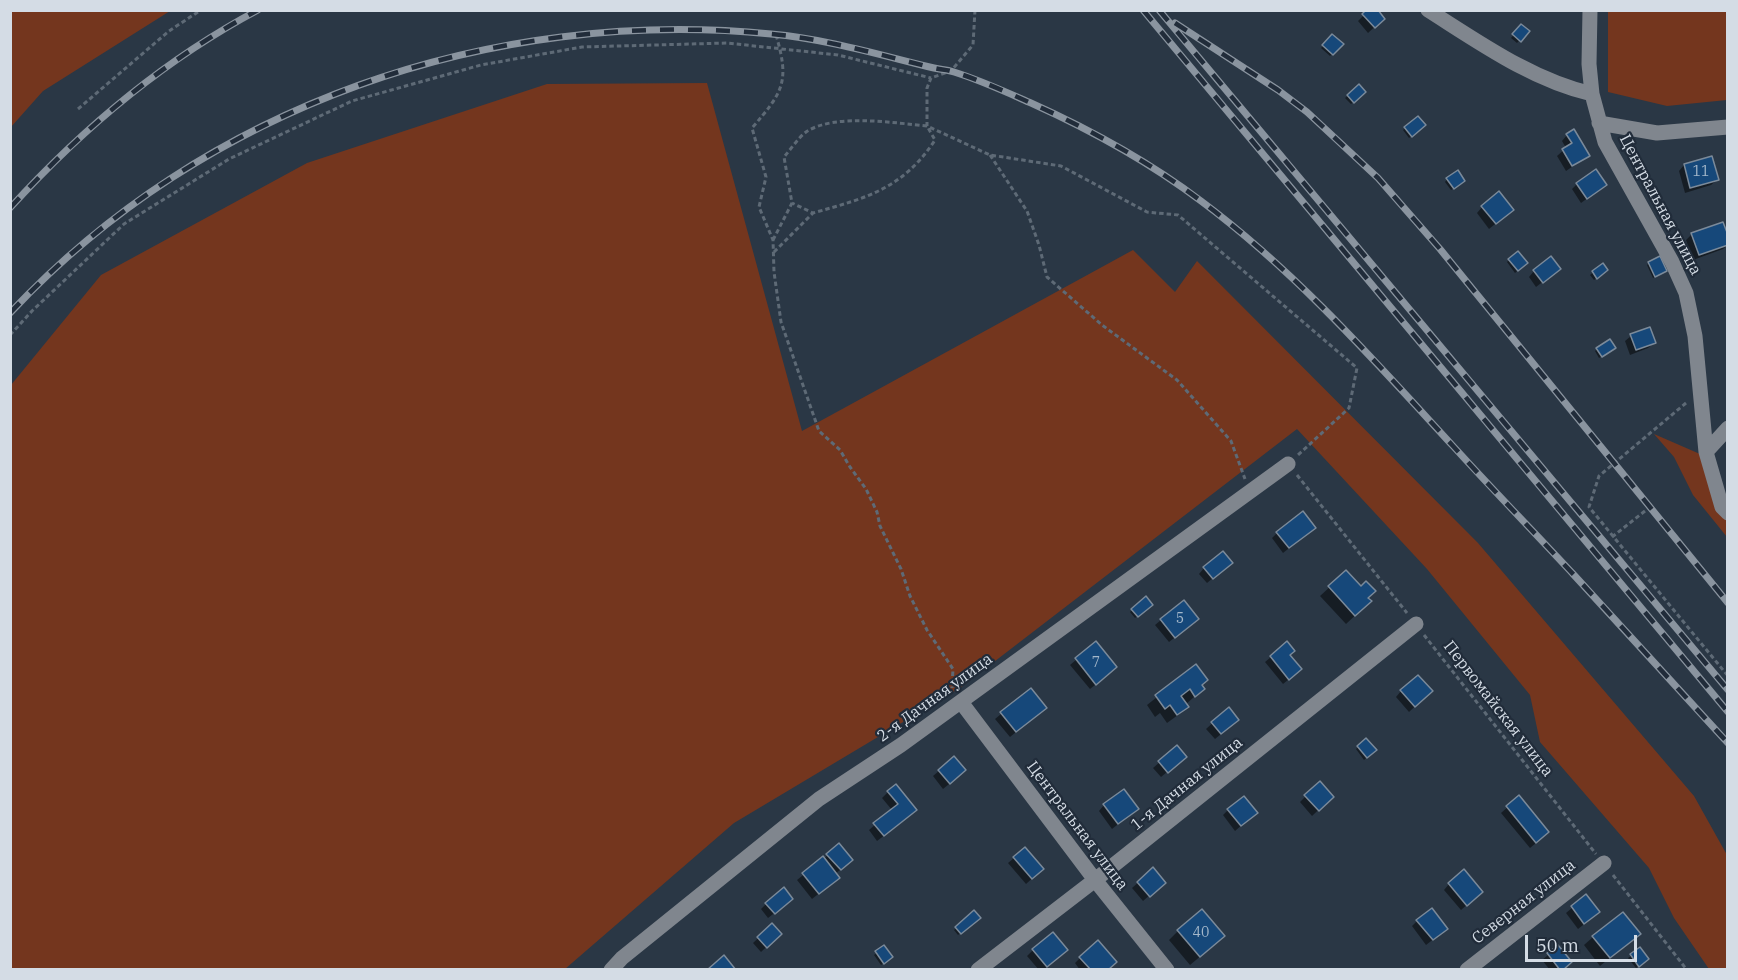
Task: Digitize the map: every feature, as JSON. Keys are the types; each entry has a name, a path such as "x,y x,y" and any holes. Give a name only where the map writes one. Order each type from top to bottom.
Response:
{"street":[{"path":"1428,10 1503,57 1565,88 1592,94"},
{"name":"Центральная улица","path":"1590,10 1589,64 1592,94 1599,123 1610,150 1672,262 1686,293 1695,336 1706,452 1722,507 1728,513"},
{"path":"1599,123 1658,133 1728,127"},
{"path":"1706,452 1728,428"},
{"name":"2-я Дачная улица","path":"611,969 819,799 901,745 1288,464"},
{"name":"1-я Дачная улица","path":"978,969 1095,880 1416,624"},
{"name":"Центральная улица","path":"961,702 1095,880 1167,969"},
{"name":"Северная улица","path":"1467,969 1604,863"}],"path":[{"path":"78,109 169,31 201,10"},
{"path":"10,335 32,311 124,224 229,159 352,101 481,65 582,47 727,43 838,55 931,78 951,71 973,45 975,10"},
{"path":"776,34 783,58 782,83 776,101 753,128 766,177 759,207 773,240 774,272 781,322 819,431 840,450 866,489 877,512 880,526 901,569 910,596 927,630 953,669 952,691 961,702"},
{"path":"773,253 813,213 855,201 893,185 923,158 935,140 927,126 927,88 931,78"},
{"path":"773,240 792,203 784,157 807,132 835,122 878,121 927,126 990,154 1061,166 1147,212 1178,215 1357,368 1349,408 1288,464"},
{"path":"990,154 1027,211 1047,278 1102,325 1177,380 1231,441 1249,491"},
{"path":"792,203 813,213"},
{"path":"1701,390 1599,476 1589,507 1728,676"},
{"name":"Первомайская улица","path":"1288,464 1687,969"},
{"path":"1612,537 1645,511"}],"shaded area":[{"path":"11,10 170,11 43,91 11,127"},
{"path":"1608,11 1727,11 1727,100 1667,106 1608,92"},
{"path":"707,83 802,431 1133,250 1175,292 1197,261 1478,543 1694,796 1727,855 1727,969 1709,969 1674,918 1649,868 1540,742 1530,695 1427,569 1297,429 960,688 734,823 565,969 11,969 11,385 101,275 307,163 547,84"},
{"path":"1654,434 1700,454 1717,508 1727,521 1727,537 1693,495 1674,457"}],"building":[{"path":"1366,10 1378,10 1385,19 1375,28 1362,14"},
{"path":"1521,24 1530,31 1521,42 1512,34"},
{"path":"1332,34 1344,44 1333,55 1322,45"},
{"path":"1359,84 1366,92 1354,103 1347,95"},
{"path":"1418,116 1426,125 1412,137 1404,127"},
{"path":"1574,129 1590,156 1572,166 1562,149 1572,143 1566,134"},
{"path":"1712,156 1719,180 1690,188 1684,164"},
{"path":"1596,169 1607,185 1587,199 1576,183"},
{"path":"1458,170 1465,181 1454,189 1446,178"},
{"path":"1499,191 1514,210 1496,224 1481,206"},
{"path":"1723,222 1728,235 1728,245 1699,255 1691,233"},
{"path":"1518,251 1528,263 1518,271 1508,259"},
{"path":"1551,256 1561,269 1543,283 1533,270"},
{"path":"1660,256 1667,271 1655,277 1648,262"},
{"path":"1603,263 1608,270 1597,279 1592,271"},
{"path":"1650,327 1656,343 1636,350 1630,334"},
{"path":"1610,339 1616,348 1602,357 1596,348"},
{"path":"1303,511 1316,528 1289,548 1276,532"},
{"path":"1223,551 1233,563 1213,579 1203,567"},
{"path":"1346,570 1361,586 1366,581 1376,591 1368,598 1372,601 1355,616 1328,586"},
{"path":"1146,596 1153,605 1138,617 1131,609"},
{"path":"1184,600 1199,619 1175,638 1160,619"},
{"path":"1096,641 1117,667 1096,685 1075,658"},
{"path":"1287,641 1295,651 1290,655 1302,669 1289,680 1270,656"},
{"path":"1196,664 1208,680 1202,685 1205,689 1195,697 1190,689 1181,696 1189,707 1177,715 1170,705 1165,709 1155,695"},
{"path":"1418,675 1433,691 1415,707 1400,690"},
{"path":"1031,688 1047,708 1016,732 1000,712"},
{"path":"1229,707 1239,720 1221,734 1211,722"},
{"path":"1366,738 1377,750 1367,758 1357,746"},
{"path":"1177,745 1187,757 1168,773 1158,761"},
{"path":"954,756 966,770 950,784 938,770"},
{"path":"1320,781 1334,797 1319,811 1304,795"},
{"path":"896,784 917,810 884,836 873,823 898,804 887,791"},
{"path":"1124,789 1139,809 1118,824 1103,804"},
{"path":"1519,795 1549,832 1536,843 1506,806"},
{"path":"1244,796 1258,813 1241,826 1227,809"},
{"path":"839,843 853,860 841,870 826,854"},
{"path":"1025,847 1044,869 1032,879 1013,857"},
{"path":"823,856 840,878 819,894 802,873"},
{"path":"1153,867 1166,883 1150,897 1137,882"},
{"path":"1464,869 1483,892 1467,906 1448,883"},
{"path":"784,887 793,899 775,914 765,903"},
{"path":"1586,894 1600,912 1584,924 1571,906"},
{"path":"1432,908 1448,929 1433,940 1416,920"},
{"path":"1202,909 1225,936 1200,957 1177,930"},
{"path":"974,910 981,918 961,934 955,927"},
{"path":"1623,912 1641,934 1610,958 1592,936"},
{"path":"772,923 782,934 767,948 757,937"},
{"path":"1053,932 1068,950 1047,967 1032,949"},
{"path":"1098,940 1117,962 1108,970 1091,970 1079,957"},
{"path":"884,945 893,957 884,964 875,951"},
{"path":"1558,945 1572,962 1563,970 1560,970 1547,953"},
{"path":"1640,947 1649,959 1639,967 1630,954"},
{"path":"724,955 736,970 707,970"}],"railway":[{"path":"10,208 65,151 125,98 190,51 258,10"},
{"path":"1143,10 1728,712"},
{"path":"1159,10 1728,690"},
{"path":"1175,23 1278,90 1307,112 1378,178 1440,249 1728,603"},
{"path":"10,313 87,240 172,178 262,126 358,85 458,56 561,37 666,30 792,36 948,70 1031,103 1119,147 1161,173 1236,228 1301,287 1363,349 1728,743"}]}
